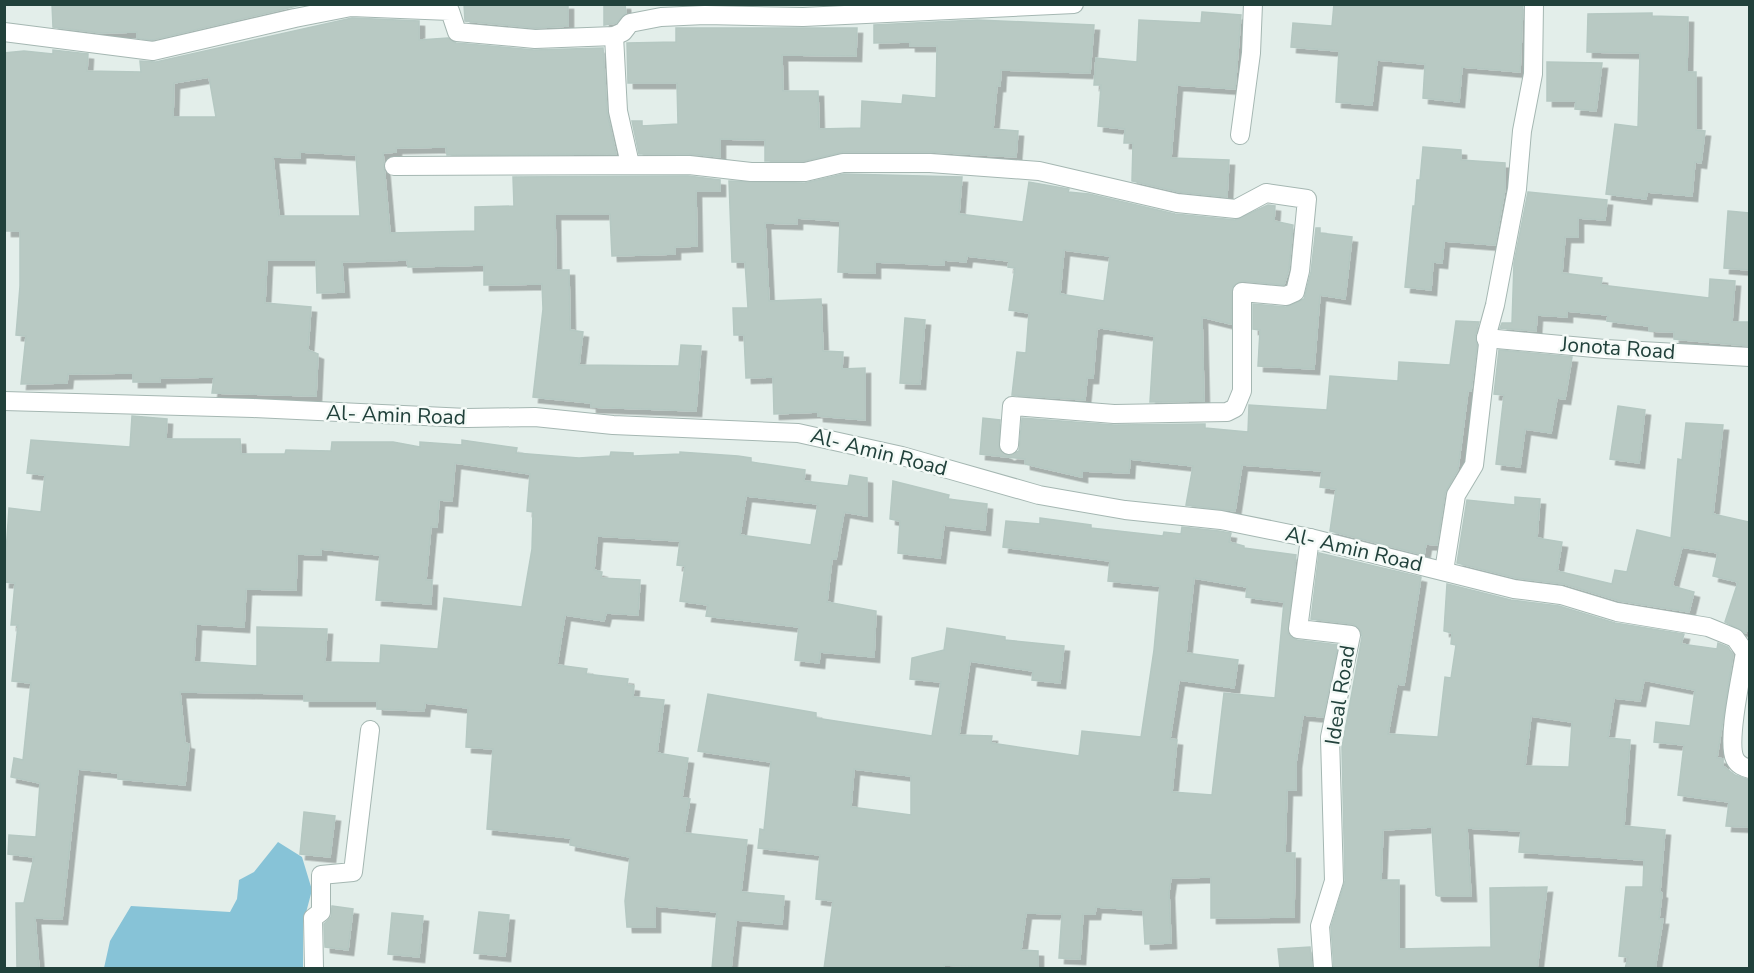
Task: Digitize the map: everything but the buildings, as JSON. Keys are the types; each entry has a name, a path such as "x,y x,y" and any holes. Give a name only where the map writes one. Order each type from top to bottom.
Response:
{"street":[{"path":"4,32 21,32 153,51 284,20 351,8 452,8 458,32 535,39 614,36 623,32 630,23 661,17 717,15 803,17 1074,4"},
{"path":"1240,135 1251,52 1253,4"},
{"path":"1444,571 1456,495 1474,465 1488,344 1486,338 1495,305 1517,189 1522,131 1533,74 1534,4"},
{"path":"614,36 618,111 630,164"},
{"path":"394,165 630,164 805,172 843,163 930,163 1039,171 1177,203 1236,209 1266,193 1307,200 1300,271 1295,292 1286,296 1242,292 1242,391 1235,408 1227,412 1208,414 1114,414 1012,406 1009,445"},
{"name":"Jonota Road","path":"1486,338 1749,357"},
{"name":"Al- Amin Road","path":"4,401 253,408 456,418 535,417 613,425 798,433 902,456 1039,495 1125,510 1221,520 1310,538 1514,589 1561,595 1617,612 1707,627 1735,638 1745,652 1731,741 1733,756 1738,764 1749,769"},
{"name":"Ideal Road","path":"1310,538 1298,629 1351,635 1330,737 1334,881 1320,926 1323,969"},
{"path":"314,969 313,918 321,912 321,875 353,872 370,730"}],"water":[{"path":"278,842 302,857 312,890 303,924 303,968 104,968 110,941 131,906 230,912 237,899 239,880 254,872"}]}
